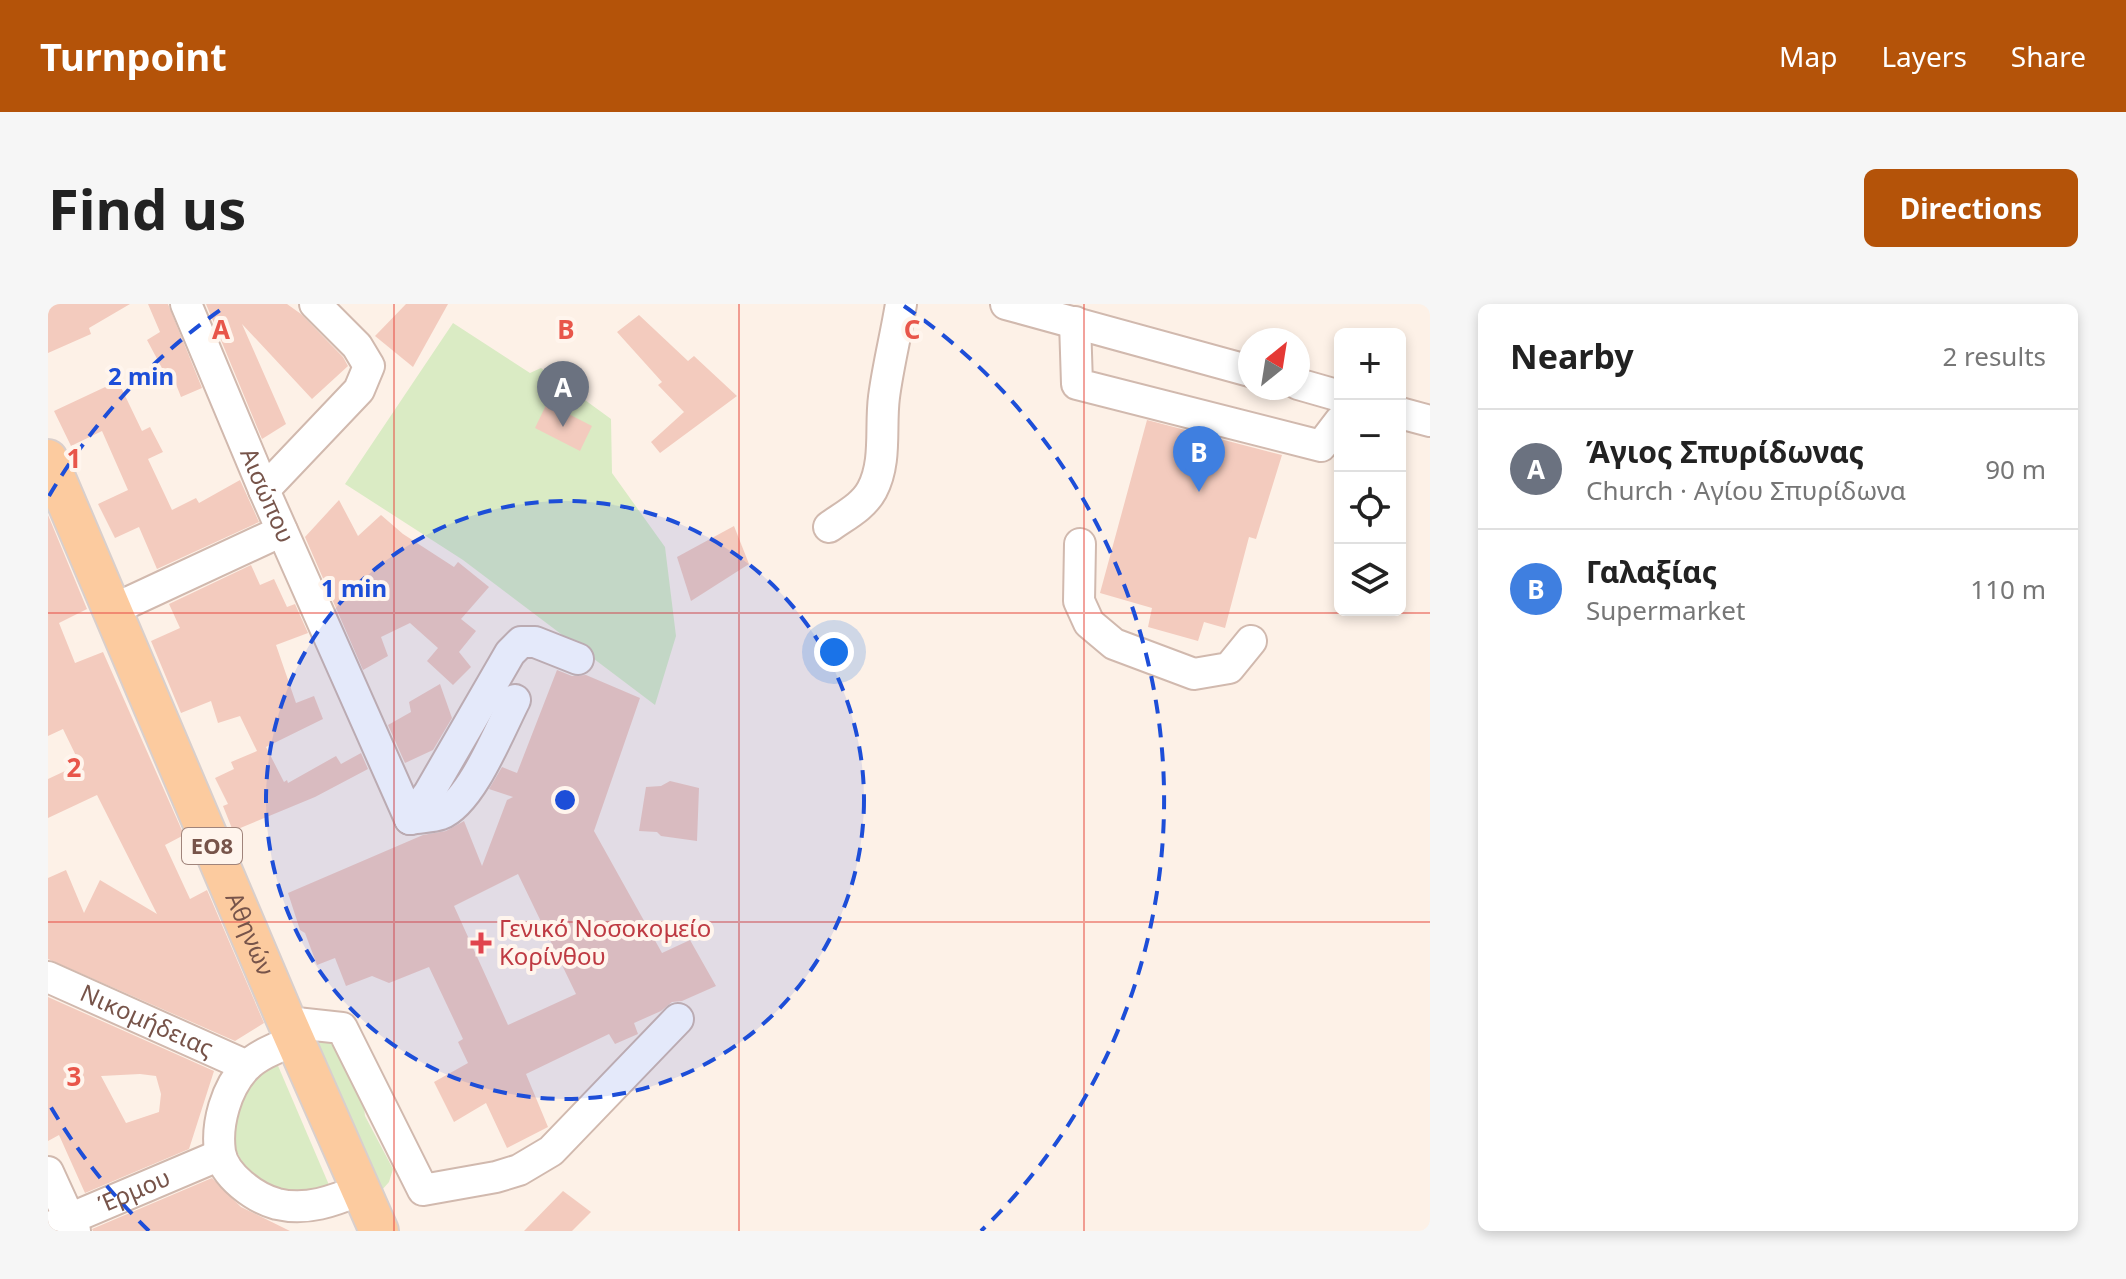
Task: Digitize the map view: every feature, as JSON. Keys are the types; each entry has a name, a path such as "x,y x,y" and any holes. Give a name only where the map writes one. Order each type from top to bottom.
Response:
{"main road":[{"name":"Αθηνών","path":"48,459 56,498 112,610 379,1231"}],"street":[{"name":"Αισώπου","path":"186,304 264,490 410,819"},
{"path":"829,527 858,506 873,489 879,466 884,399 901,304"},
{"path":"1006,304 1238,368"},
{"path":"264,490 359,390 369,366 328,306"},
{"path":"1075,322 1077,384 1321,446 1334,429"},
{"path":"1310,387 1334,394"},
{"path":"1406,415 1430,421"},
{"path":"112,610 282,531"},
{"path":"1080,544 1079,601 1089,623 1114,644 1194,674 1229,668 1251,641"},
{"path":"410,819 429,793 510,653 521,642 535,642 578,659"},
{"path":"410,819 442,814 458,803 515,700"},
{"name":"Νικομήδειας","path":"48,977 247,1066"},
{"path":"360,1190 322,1205 277,1204 252,1194 232,1175 220,1155 223,1109 232,1088 247,1066 291,1031 342,1028 423,1190 519,1170 551,1151 678,1019"},
{"name":"Έρμου","path":"64,1226 220,1155"},
{"path":"48,1172 64,1226"}],"green space":[{"path":"453,323 530,373 541,368 611,419 612,473 665,547 676,636 655,705 463,560 345,484"},
{"path":"332,1038 363,1098 365,1116 393,1169 389,1182 381,1191 311,1048 319,1040"},
{"path":"276,1061 332,1192 309,1198 265,1186 247,1171 236,1150 231,1127 247,1082"}],"building":[{"path":"48,304 130,304 89,328 91,334 48,353"},
{"path":"148,304 168,304 202,388 181,397 170,369 163,370 147,340 160,332"},
{"path":"206,304 287,304 301,314 348,366 312,399 242,324 286,424 262,439"},
{"path":"406,304 448,304 413,367 375,336"},
{"path":"639,315 688,361 694,356 737,396 660,453 651,442 684,412 658,385 662,382 617,332"},
{"path":"118,381 142,431 150,427 163,452 148,459 172,510 196,498 199,503 240,480 259,522 157,569 139,527 115,538 98,504 128,490 102,431 71,446 54,411"},
{"path":"547,403 592,426 580,451 535,428"},
{"path":"1147,420 1282,455 1256,539 1249,537 1225,628 1204,622 1198,641 1148,627 1152,608 1100,593"},
{"path":"339,500 358,536 381,515 403,534 454,567 458,562 489,587 461,619 476,631 459,652 471,667 453,685 427,661 438,648 410,623 381,637 388,656 363,670 305,537"},
{"path":"48,515 87,609 59,623 75,663 103,652 184,835 165,845 190,899 207,890 264,1023 235,1041 48,959 48,878 66,870 84,913 100,880 157,914 97,795 48,818 48,779 80,764 63,729 48,736"},
{"path":"734,526 749,564 691,601 677,557"},
{"path":"251,565 260,585 274,579 287,607 295,604 308,633 276,645 296,703 314,696 323,719 266,747 284,782 287,780 288,783 336,756 341,764 361,753 368,769 315,797 233,831 223,806 228,804 215,778 234,769 231,762 257,751 240,716 218,723 211,701 181,713 151,641 180,628 169,604"},
{"path":"557,670 572,676 586,675 640,698 594,831 662,953 690,940 716,986 682,1001 672,1002 661,1011 634,1023 638,1034 615,1044 609,1034 526,1074 548,1127 507,1148 486,1103 454,1122 434,1082 468,1063 458,1042 463,1039 429,967 389,983 372,976 346,986 335,958 317,965 305,933 300,930 288,893 423,835 446,831 464,821 482,866 507,800 513,797 489,789 502,767 517,773","holes":["518,874 576,994 508,1025 454,906"]},
{"path":"440,684 452,718 433,750 405,763 388,725 411,712 409,702"},
{"path":"670,781 699,788 697,841 639,831 646,787 661,786"},
{"path":"48,997 214,1071 189,1149 85,1193 59,1135 48,1141","holes":["101,1076 156,1076 161,1094 159,1112 126,1123"]},
{"path":"212,1178 241,1207 290,1231 92,1229"},
{"path":"563,1191 591,1212 572,1231 524,1231"}],"place":[{"name":"Άγιος Σπυρίδωνας","path":"563,427"},
{"name":"Γαλαξίας","path":"1199,492"},
{"name":"Γενικό Νοσοκομείο Κορίνθου","path":"481,943"}]}
